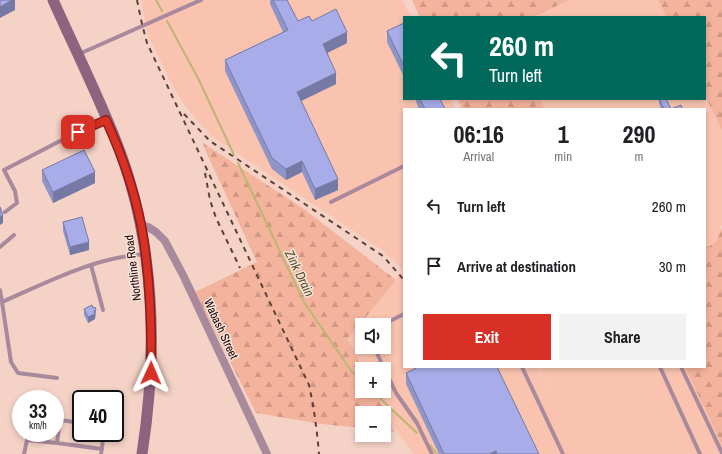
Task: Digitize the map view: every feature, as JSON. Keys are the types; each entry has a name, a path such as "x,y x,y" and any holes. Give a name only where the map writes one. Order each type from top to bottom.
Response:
{"street":[{"name":"Northline Road","path":"52,0 116,141 128,176 141,225 150,310 151,359 150,394 142,454"},
{"name":"Wabash Street","path":"141,225 156,232 165,241 184,277 267,454"}],"lane":[{"path":"77,55 201,0"},
{"path":"5,212 17,203 16,191 4,170 91,125 106,120"},
{"path":"331,202 403,166"},
{"path":"0,247 14,235"},
{"path":"2,302 76,270 129,255 145,254"},
{"path":"91,266 103,310"},
{"path":"0,290 11,362 18,373 58,378"},
{"path":"391,320 403,314"},
{"path":"377,354 396,393 417,422 432,454"},
{"path":"522,368 563,454"},
{"path":"660,368 700,454"},
{"path":"681,368 722,454"},
{"path":"57,443 60,420 72,422"},
{"path":"24,454 27,440 57,443 101,452 103,442"}],"shaded area":[{"path":"142,0 403,0 411,16 403,16 403,100 451,100 455,108 403,108 403,271 382,250 216,139 199,123 183,103 171,83 148,35 143,13"},
{"path":"569,0 658,0 666,16 536,16"},
{"path":"706,98 722,130 722,225 719,227 722,233 722,454 414,454 391,423 391,406 381,406 377,398 391,398 391,362 360,362 356,354 391,354 391,318 365,318 403,271 403,368 538,368 556,403 539,368 706,368 706,108 542,108 544,107 540,100 706,100"},
{"path":"355,330 355,353 348,339"}],"green space":[{"path":"412,0 569,0 536,16 420,16"},
{"path":"658,0 722,0 722,130 706,98 706,16 666,16"},
{"path":"458,100 540,100 544,107 542,108 462,108"},
{"path":"203,143 304,209 396,280 365,318 355,318 355,330 348,339 360,362 355,362 355,398 378,398 382,406 355,406 355,427 322,424 256,413 195,292 257,262"},
{"path":"722,228 722,445 685,368 706,368 706,246 708,247 716,242"},
{"path":"391,424 395,432 391,432"}],"building":[{"path":"0,0 12,0 0,7"},
{"path":"273,0 287,0 298,21 309,16 312,21 336,9 347,32 323,44 336,73 297,92 338,179 315,189 302,161 286,169 272,158 225,60 288,30"},
{"path":"403,23 403,64 387,31"},
{"path":"420,100 440,100 444,108 424,108"},
{"path":"660,100 666,100 670,108 664,108"},
{"path":"681,105 682,108 674,108"},
{"path":"84,150 95,172 53,192 42,170"},
{"path":"0,207 3,215 0,217"},
{"path":"82,217 89,242 70,247 63,222"},
{"path":"92,305 96,310 94,311 95,314 88,317 84,309"},
{"path":"416,368 497,368 539,454 497,454 496,451 490,454 444,454 406,373"}],"waterway":[{"name":"Zink Drain","path":"156,0 162,11"},
{"name":"Zink Drain","path":"167,21 198,78 234,155"},
{"name":"Zink Drain","path":"238,163 304,302 355,375"},
{"name":"Zink Drain","path":"380,398 417,433"},
{"name":"Zink Drain","path":"430,445 437,454"}],"railway":[{"path":"137,0 147,43 309,385 319,454"},
{"path":"184,114 210,141 383,256 403,279"},
{"path":"205,173 210,200 216,218 240,268"}],"route":[{"path":"78,132 91,125 106,120 116,141 128,176 144,241 149,284 152,341 151,373"}]}
